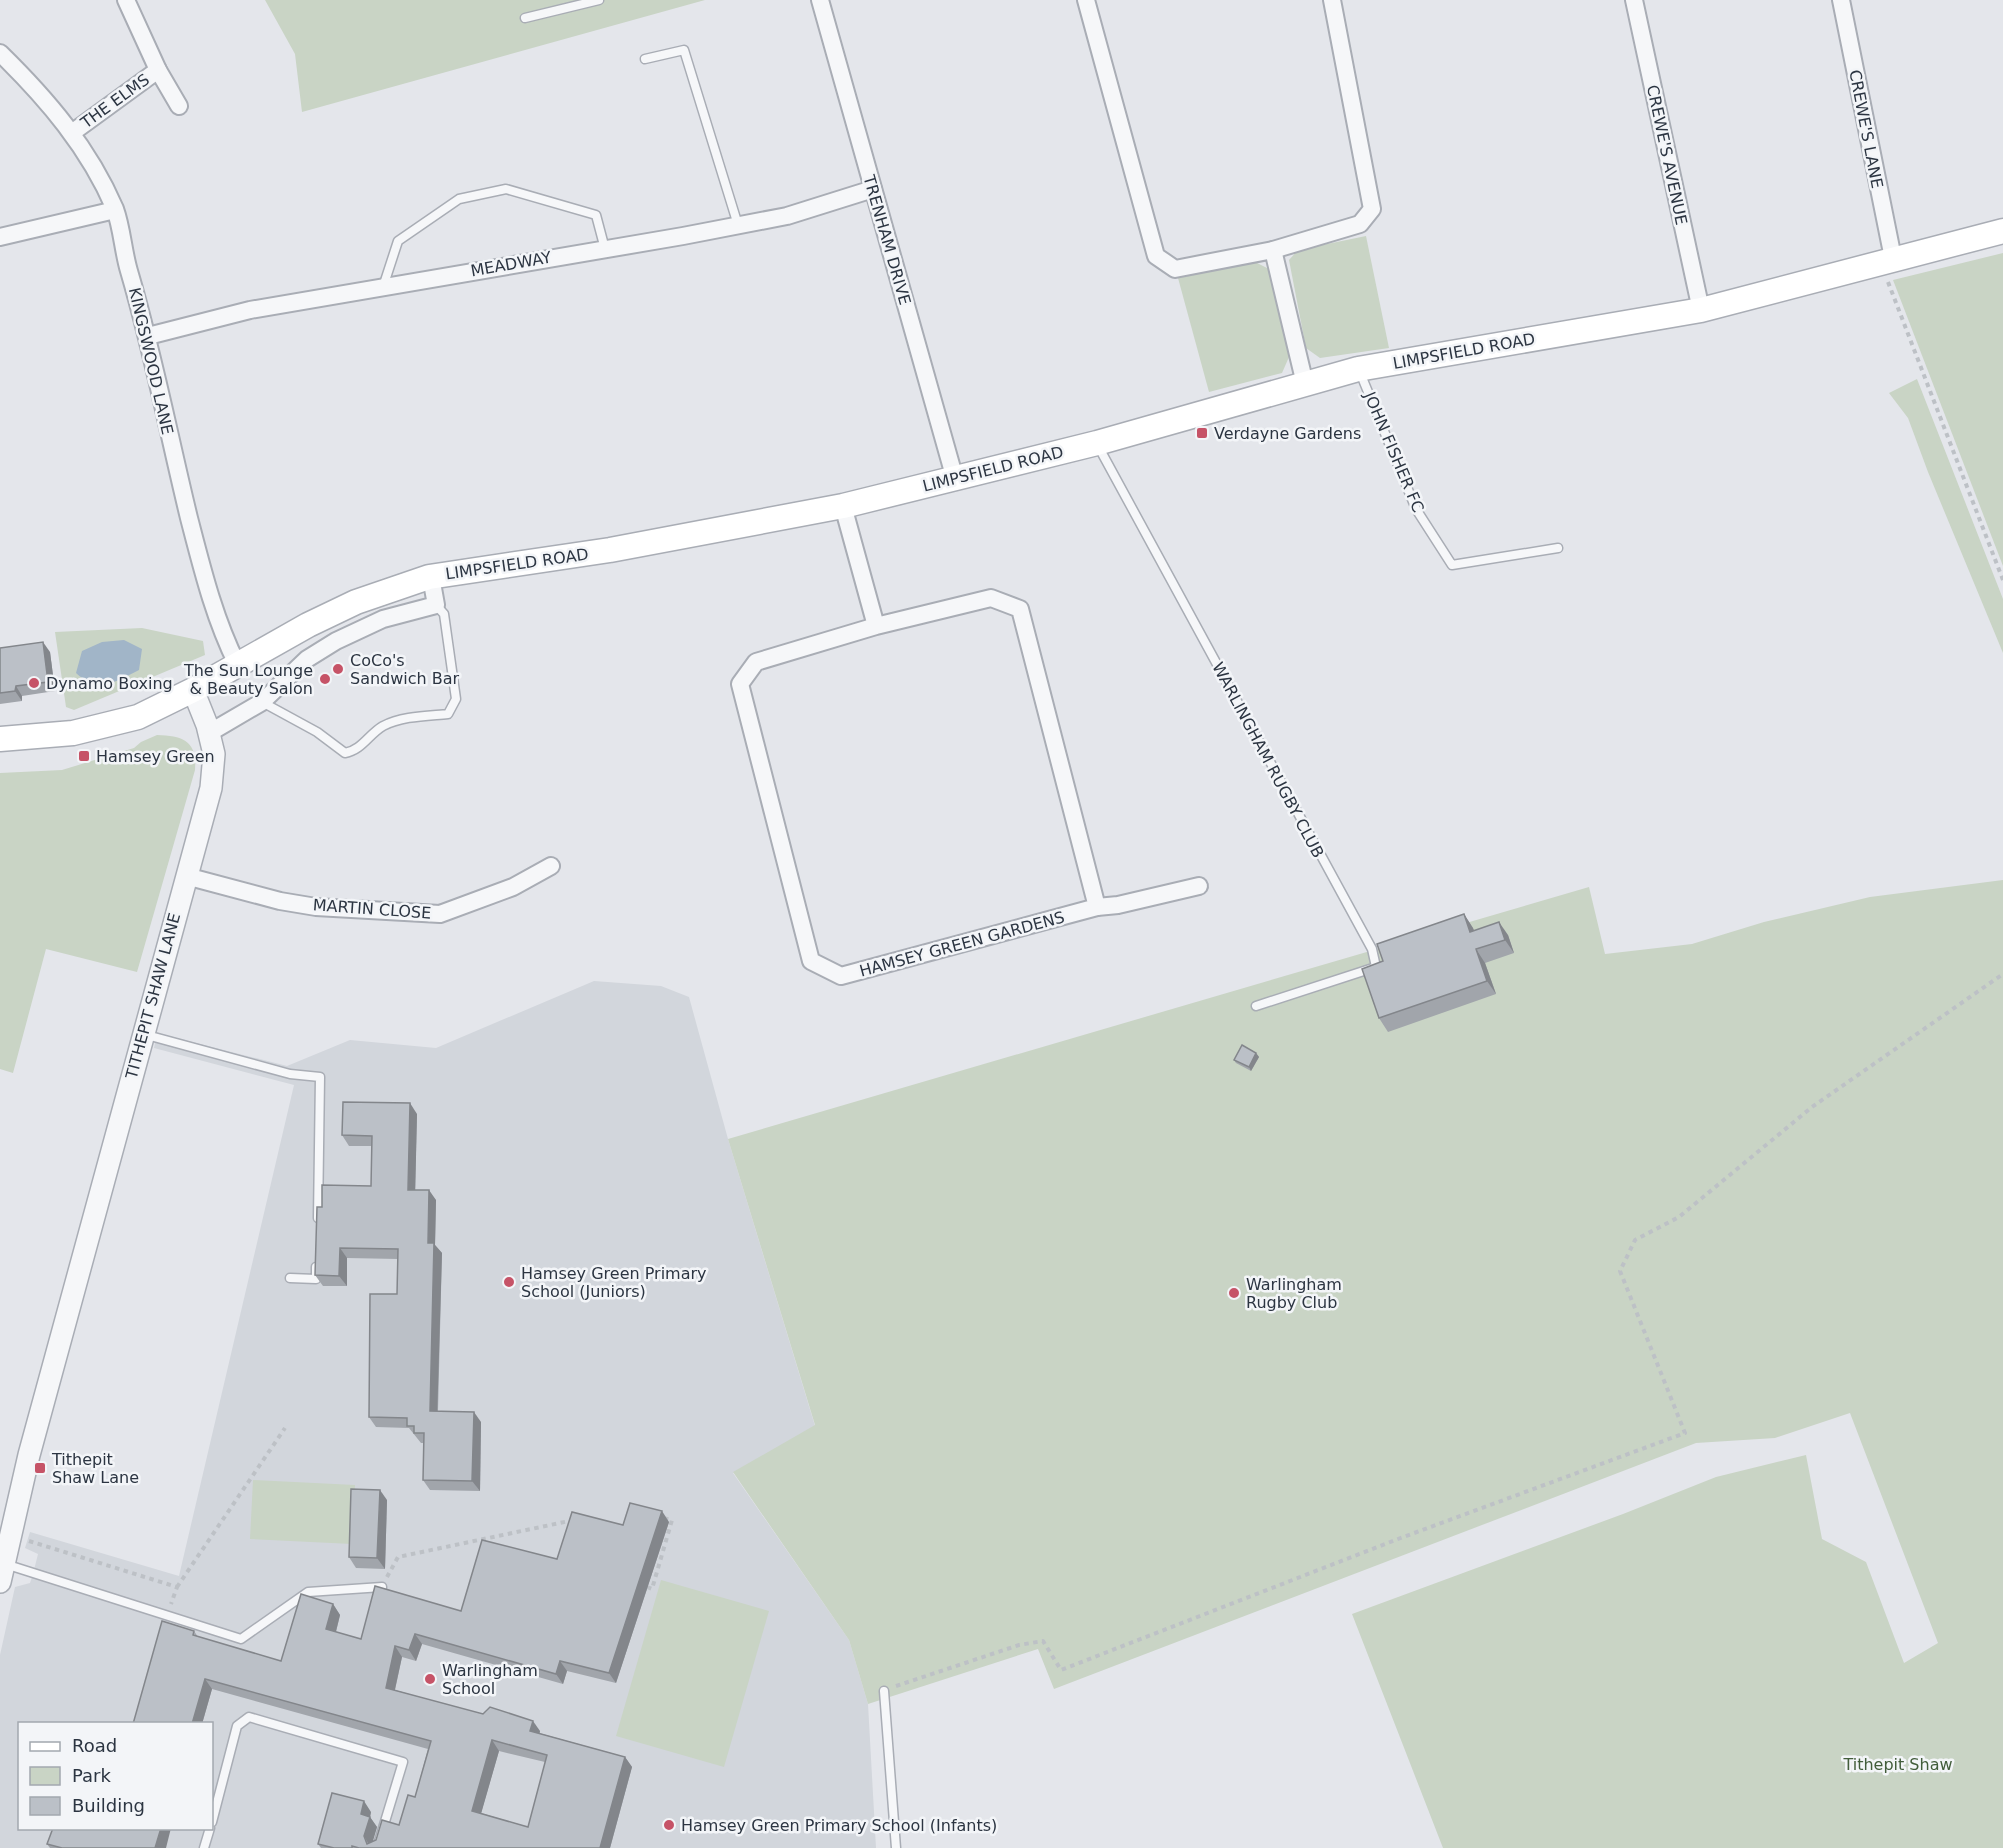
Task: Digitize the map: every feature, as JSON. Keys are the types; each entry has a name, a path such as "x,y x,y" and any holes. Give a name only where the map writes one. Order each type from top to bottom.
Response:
{"main road":[{"name":"LIMPSFIELD ROAD","path":"0,739 73,733 138,717 356,602 431,577 610,550 843,506 1097,443 1358,369 1701,310 2003,231"}],"street":[{"name":"THE ELMS","path":"126,0 158,70 179,106"},
{"name":"TRENHAM DRIVE","path":"820,0 955,479"},
{"path":"1086,0 1156,256 1175,269 1273,250 1360,224 1372,209 1332,0"},
{"name":"CREWE'S AVENUE","path":"1634,0 1701,310"},
{"name":"CREWE'S LANE","path":"1841,0 1886,260"},
{"name":"KINGSWOOD LANE","path":"0,53 34,86 73,132 115,210 124,254 148,336 158,395 206,586 222,635 237,664"},
{"name":"THE ELMS","path":"73,132 158,70"},
{"name":"MEADWAY","path":"148,336 250,310 787,216 873,189"},
{"path":"0,237 115,210"},
{"path":"1273,250 1305,384"},
{"path":"843,506 876,626"},
{"path":"209,733 262,702 307,659 336,641 383,619 436,605 431,577"},
{"name":"HAMSEY GREEN GARDENS","path":"991,598 1020,609 1097,907 841,976 811,961 740,684 756,662 876,626 991,598"},
{"name":"TITHEPIT SHAW LANE","path":"2,1573 29,1455 211,788 214,754 193,690"},
{"name":"MARTIN CLOSE","path":"186,876 280,901 316,907 440,914 513,887 551,866"},
{"path":"1097,907 1118,905 1199,886"}],"lane":[{"path":"525,18 599,0"},
{"path":"645,59 684,50 738,225"},
{"path":"383,287 398,241 459,199 506,189 596,215 604,249"},
{"name":"JOHN FISHER FC","path":"1358,369 1416,509 1452,565 1558,548"},
{"name":"WARLINGHAM RUGBY CLUB","path":"1097,443 1372,949 1376,967 1256,1006"},
{"path":"262,702 317,732 345,753 354,752 384,726 408,719 448,714 456,699 444,614 436,605"},
{"path":"143,1034 290,1074 320,1077 318,1232"},
{"path":"290,1278 316,1279 317,1256"},
{"path":"2,1573 166,1616 241,1639 308,1592 382,1587"},
{"path":"884,1690 896,1848"},
{"path":"213,1818 237,1726 249,1717 403,1762 377,1848"},
{"path":"204,1848 209,1830"}],"path":[{"path":"1886,260 2003,580"},
{"path":"884,1690 1019,1645 1043,1641 1061,1670 1387,1544 1685,1433 1620,1271 1635,1240 1679,1216 1812,1107 2003,975"},
{"path":"166,1616 177,1587 285,1428"},
{"path":"647,1587 652,1589 672,1520 653,1516"},
{"path":"382,1587 398,1557 577,1519"},
{"path":"11,1535 177,1587"}],"shaded area":[{"path":"594,981 661,986 689,997 728,1139 815,1426 733,1473 849,1640 868,1704 876,1848 0,1848 0,1655 15,1587 30,1583 38,1554 25,1548 30,1532 179,1576 294,1085 154,1048 157,1033 287,1066 350,1040 436,1048"}],"green space":[{"path":"265,0 705,0 302,112 295,54"},
{"path":"1366,236 1389,348 1320,358 1306,348 1289,260 1298,250"},
{"path":"2003,253 2003,566 1893,280"},
{"path":"1255,262 1269,269 1289,357 1282,373 1209,392 1178,278"},
{"path":"1917,379 2003,599 2003,653 1908,418 1889,393"},
{"path":"142,628 203,641 205,655 74,710 66,707 55,632"},
{"path":"157,735 175,737 187,742 194,752 195,770 137,972 46,949 13,1073 0,1069 0,773 62,770 134,748"},
{"name":"Tithepit Shaw","path":"2003,880 2003,1848 1443,1848 1352,1614 1623,1514 1716,1477 1806,1455 1822,1539 1866,1562 1904,1663 1938,1643 1850,1413 1775,1438 1696,1443 1054,1689 1038,1649 868,1704 849,1640 733,1472 815,1425 728,1139 1589,887 1605,954 1692,944 1764,922 1870,897"},
{"path":"253,1480 355,1485 352,1544 250,1539"},
{"path":"661,1580 769,1611 724,1767 616,1736"}],"water":[{"path":"124,640 142,649 139,670 107,684 92,683 76,673 82,651 102,642"}],"building":[{"path":"43,642 48,682 16,686 15,691 0,693 0,648"},
{"path":"1464,914 1470,932 1499,922 1505,940 1476,949 1487,981 1379,1018 1362,969 1383,961 1377,944"},
{"path":"1242,1045 1256,1053 1249,1067 1234,1060"},
{"path":"343,1102 410,1103 408,1190 429,1190 428,1243 434,1243 430,1411 474,1412 472,1481 423,1480 424,1433 414,1433 414,1426 407,1426 407,1418 369,1417 370,1294 397,1294 398,1249 340,1248 339,1276 315,1275 317,1207 322,1207 322,1185 371,1186 372,1136 342,1135"},
{"path":"351,1489 380,1490 377,1558 349,1557"},
{"path":"630,1503 662,1511 609,1673 560,1661 556,1674 415,1634 409,1650 395,1646 386,1688 483,1714 490,1707 533,1721 530,1731 625,1757 600,1848 359,1848 352,1846 352,1848 334,1848 318,1844 332,1793 364,1801 361,1814 370,1817 364,1836 367,1844 376,1840 382,1820 399,1825 408,1795 415,1797 431,1741 205,1679 193,1722 134,1722 162,1621 194,1631 193,1635 281,1661 301,1594 333,1604 326,1629 361,1639 375,1586 461,1611 482,1540 557,1559 572,1512 623,1525","holes":["492,1740 547,1755 528,1827 472,1811"]},
{"path":"52,1830 160,1830 155,1848 62,1848 47,1844"}],"place":[{"name":"Verdayne Gardens","path":"1202,433"},
{"name":"CoCo's Sandwich Bar","path":"338,669"},
{"name":"The Sun Lounge & Beauty Salon","path":"325,679"},
{"name":"Dynamo Boxing","path":"34,683"},
{"name":"Hamsey Green","path":"84,756"},
{"name":"Hamsey Green Primary School (Juniors)","path":"509,1282"},
{"name":"Warlingham Rugby Club","path":"1234,1293"},
{"name":"Tithepit Shaw Lane","path":"40,1468"},
{"name":"Warlingham School","path":"430,1679"},
{"name":"Hamsey Green Primary School (Infants)","path":"669,1825"}]}
